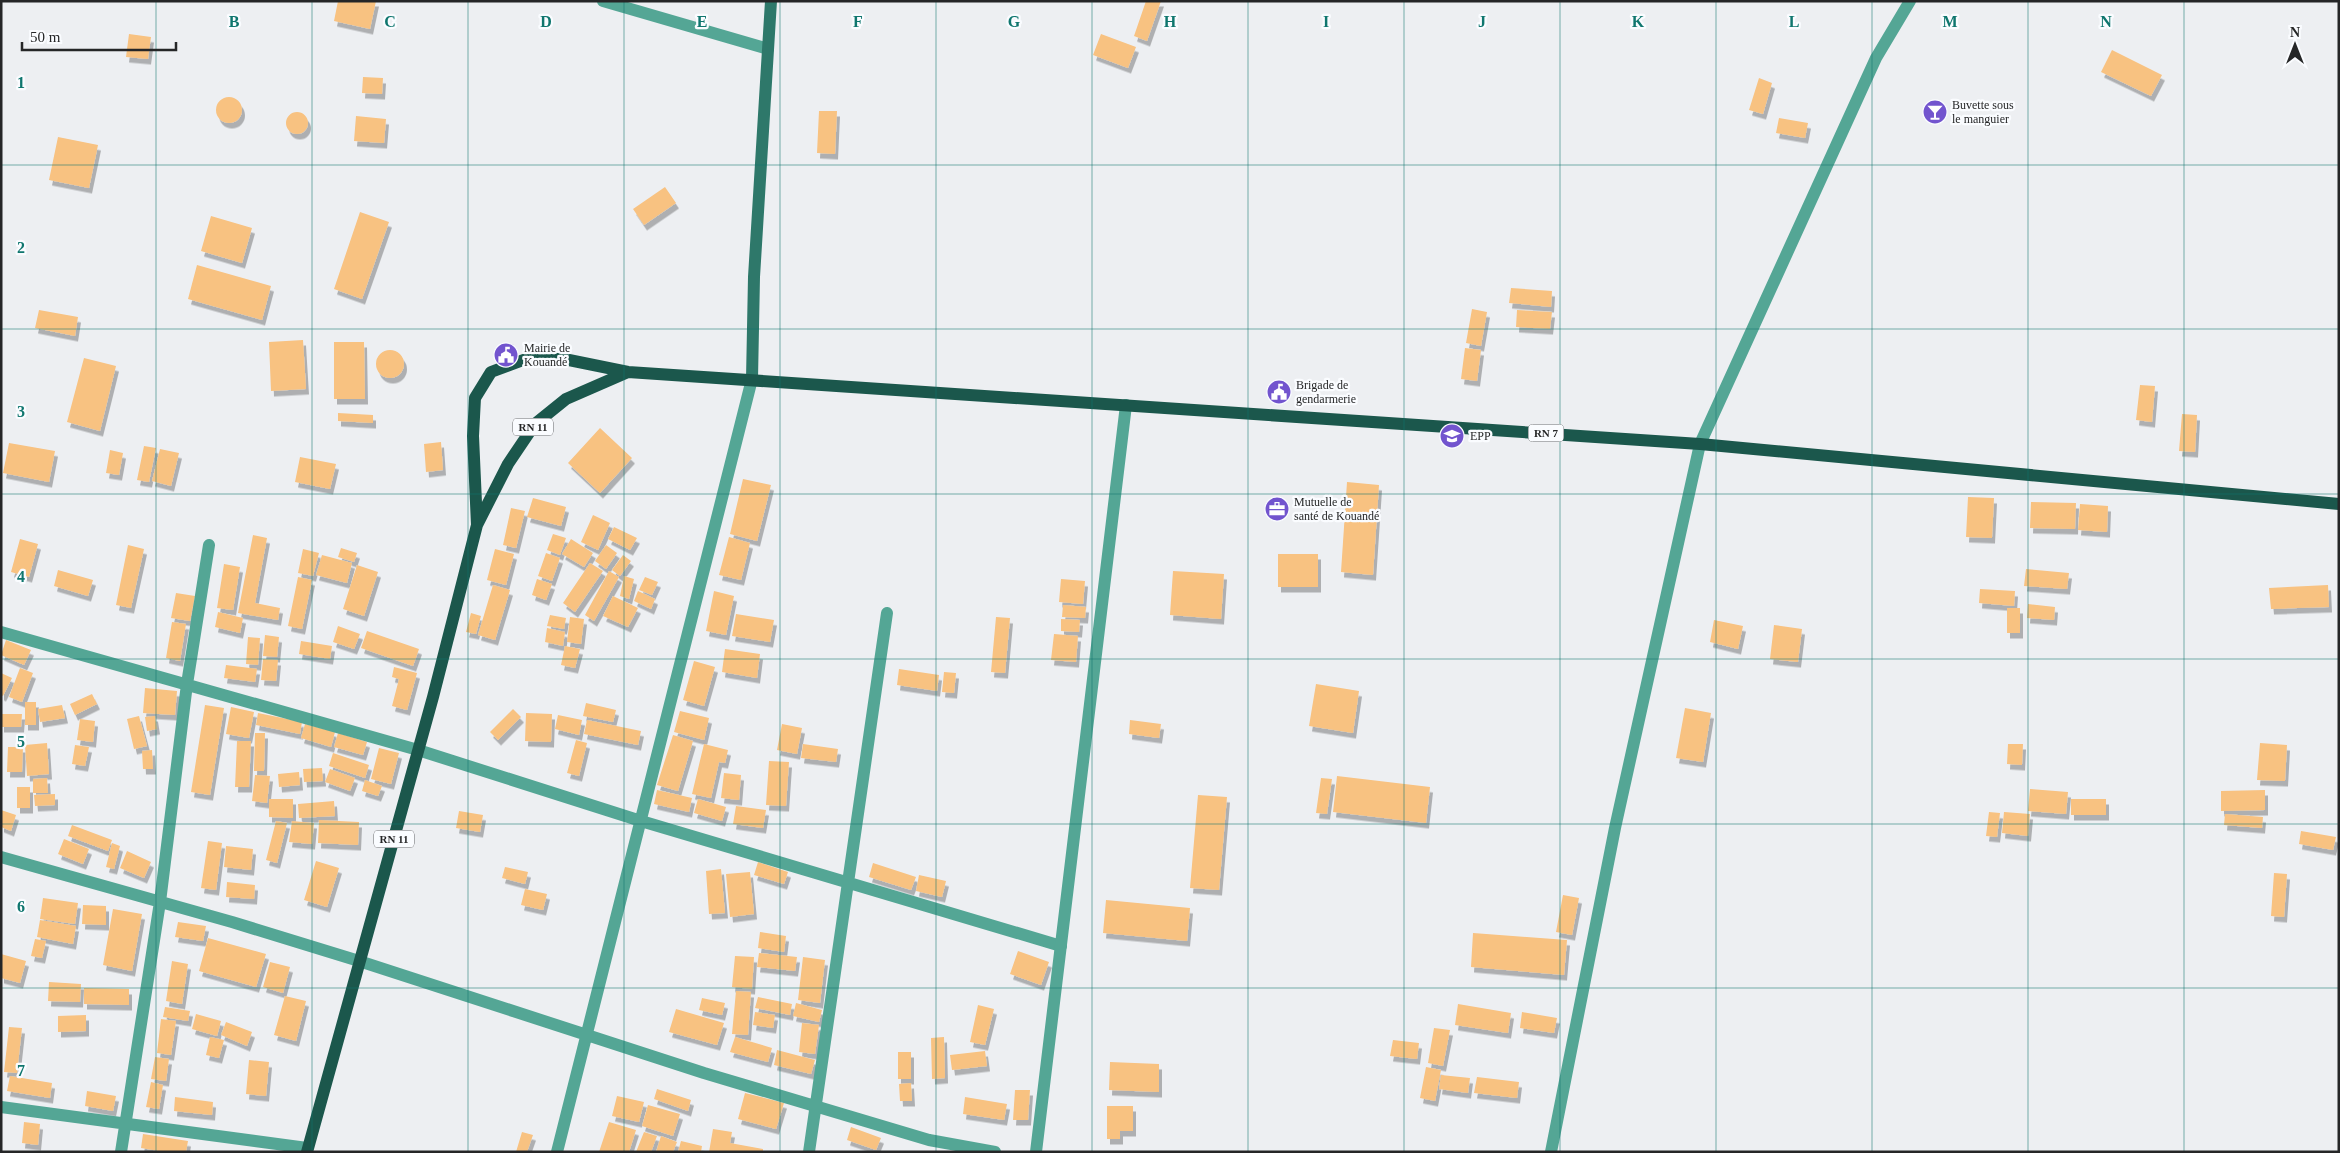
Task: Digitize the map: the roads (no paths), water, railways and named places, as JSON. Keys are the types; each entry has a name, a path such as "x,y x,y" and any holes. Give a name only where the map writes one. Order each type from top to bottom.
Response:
{"main road":[{"path":"752,379 754,277 771,1"},
{"name":"RN 11","path":"477,525 473,436 475,398 491,372 526,359 564,359 628,372 752,379"},
{"name":"RN 11","path":"307,1150 418,750 477,525 508,464 535,424 566,399 628,372"},
{"name":"RN 7","path":"752,379 1700,444 2339,504"}],"street":[{"path":"603,1 768,49"},
{"path":"1551,1152 1615,828 1700,444 1876,58 1910,1"},
{"path":"557,1152 752,379"},
{"path":"1036,1152 1126,405"},
{"path":"122,1152 160,902 187,684 208,545"},
{"path":"809,1152 887,613"},
{"path":"1,632 418,750 641,821 1061,946"},
{"path":"1,857 359,961 587,1035 929,1140 995,1152"},
{"path":"1,1107 126,1122 307,1150"}],"place":[{"name":"Buvette sous le manguier","path":"1935,112"},
{"name":"Mairie de Kouandé","path":"506,355"},
{"name":"Brigade de gendarmerie","path":"1279,392"},
{"name":"EPP","path":"1452,436"},
{"name":"Mutuelle de santé de Kouandé","path":"1277,509"}]}
